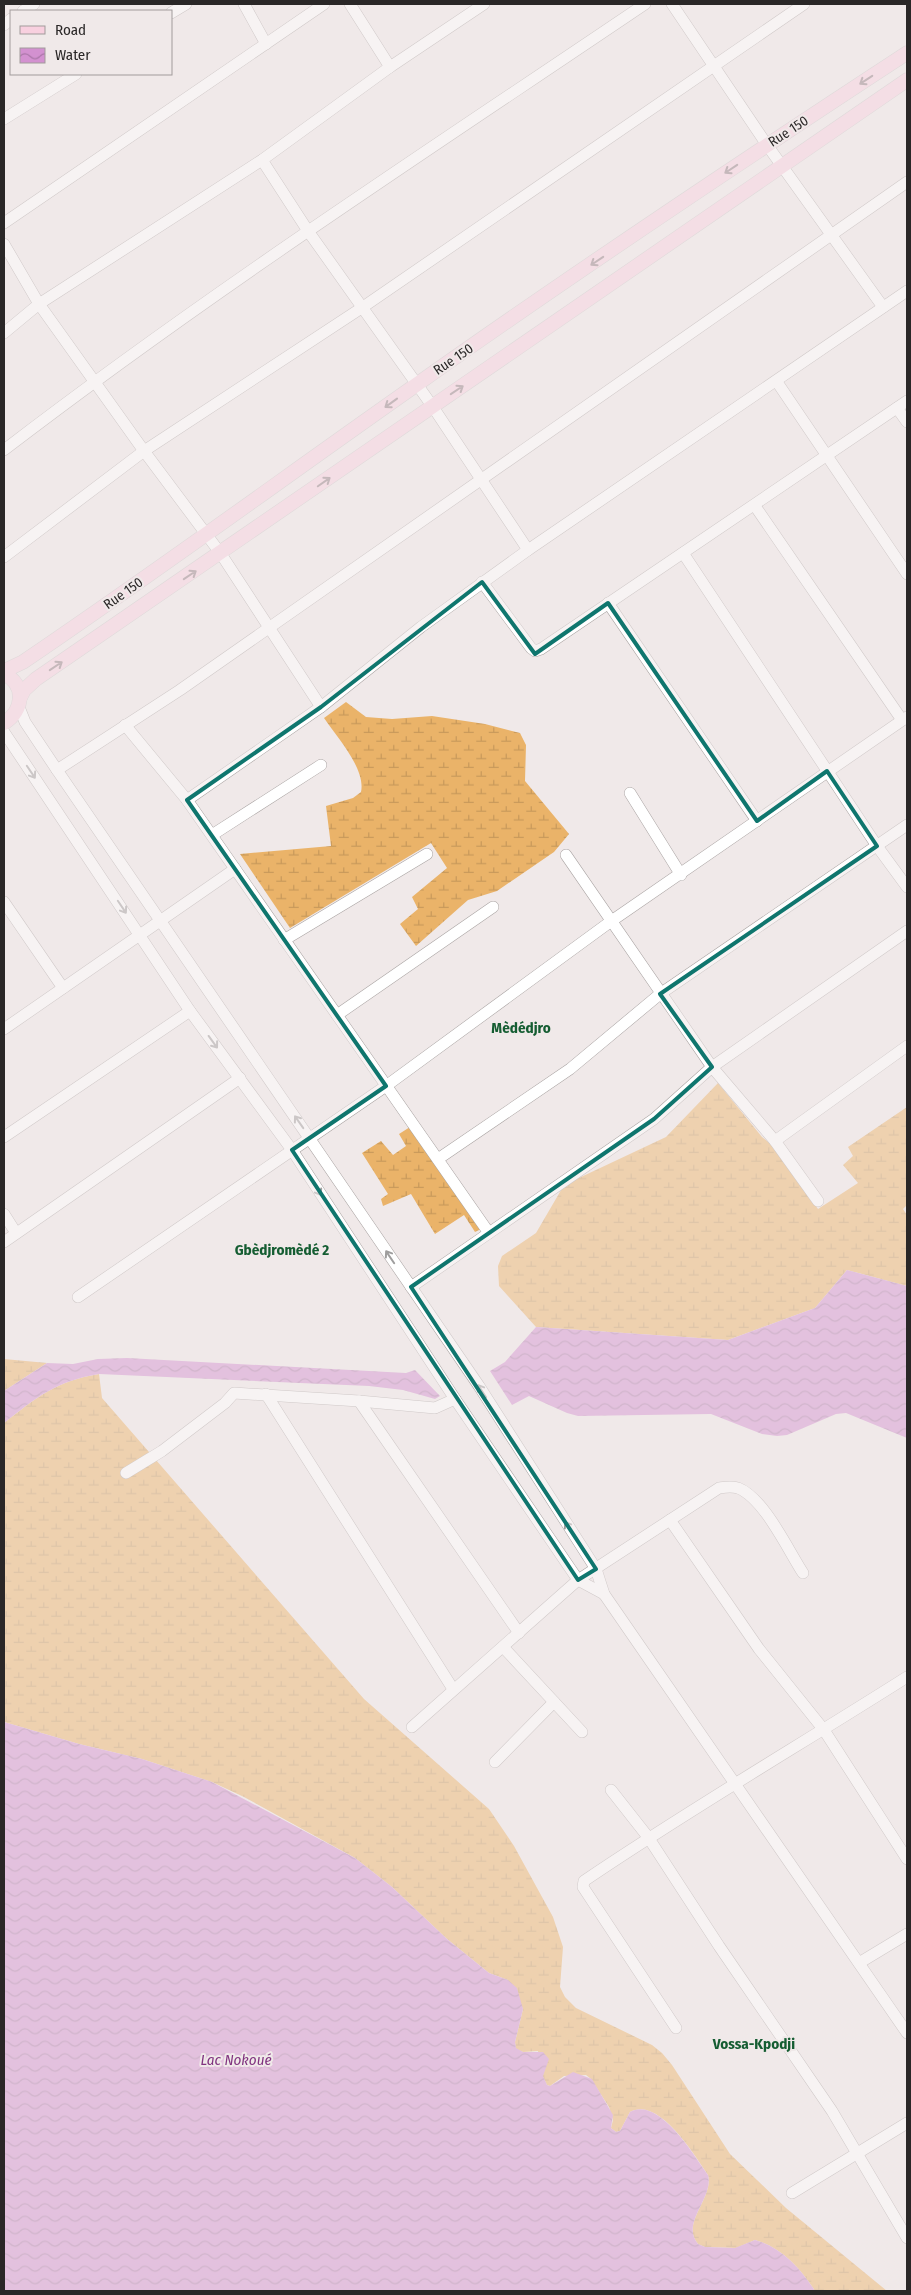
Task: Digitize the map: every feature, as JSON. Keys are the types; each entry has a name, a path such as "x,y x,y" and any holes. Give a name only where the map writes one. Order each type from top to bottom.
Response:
{"main road":[{"name":"Rue 150","path":"4,672 24,662 206,536 416,385 767,145 907,53"},
{"name":"Rue 150","path":"4,722 10,719 20,703 24,690 36,679 907,80"},
{"path":"4,672 17,685 20,703"}],"street":[{"path":"172,12 186,4"},
{"path":"244,4 266,44"},
{"path":"4,223 324,4"},
{"path":"350,4 390,67"},
{"path":"4,333 39,304 262,160 390,67 484,4"},
{"path":"4,450 94,381 308,231 645,4"},
{"path":"672,4 767,145 784,166 883,307"},
{"path":"4,557 144,452 363,307 804,4"},
{"path":"4,119 74,75"},
{"path":"262,160 308,231 433,407 528,550"},
{"path":"56,770 268,628 481,481 907,182"},
{"path":"4,244 39,304 144,452 220,554 322,707"},
{"path":"187,800 322,707 421,627 482,582 777,382 907,291"},
{"path":"777,382 907,574"},
{"path":"482,582 535,651 541,649 755,506 902,404 907,422"},
{"path":"78,1297 386,1086 610,922 681,875 904,718 755,506"},
{"path":"683,553 876,846 907,887"},
{"path":"608,603 757,821"},
{"path":"20,703 25,722 56,770 479,1386 596,1569 604,1594 859,1963 905,2026"},
{"path":"125,725 187,800 489,1234"},
{"path":"4,732 190,1010 292,1150 455,1399 578,1580 604,1594"},
{"path":"212,835 321,766"},
{"path":"630,793 681,875"},
{"path":"438,1159 570,1069 660,994 907,824"},
{"path":"284,940 428,854"},
{"path":"566,855 610,922 712,1067 775,1141 818,1201"},
{"path":"4,1029 235,869"},
{"path":"4,902 8,918 63,988"},
{"path":"337,1015 493,907"},
{"path":"411,1287 654,1118 712,1067 907,931"},
{"path":"4,1137 190,1010"},
{"path":"775,1141 907,1046"},
{"path":"4,1242 240,1078"},
{"path":"4,1214 16,1233"},
{"path":"126,1473 162,1451 225,1403 234,1393 435,1408 455,1399"},
{"path":"266,1394 454,1689"},
{"path":"359,1401 519,1634"},
{"path":"412,1727 578,1580 719,1488 728,1486 747,1493 761,1508 803,1573"},
{"path":"670,1520 759,1650 824,1730 907,1859"},
{"path":"503,1647 582,1732"},
{"path":"676,2028 582,1884 648,1837 907,1677"},
{"path":"495,1762 554,1702"},
{"path":"611,1790 648,1837 719,1946 832,2111 907,2238"},
{"path":"859,1963 907,1934"},
{"path":"792,2193 907,2123"}],"highlighted area":[{"path":"482,582 535,654 608,603 757,821 827,771 877,846 660,994 712,1067 654,1119 411,1287 596,1569 578,1580 292,1150 386,1086 187,800 321,707"}],"green space":[{"path":"346,702 366,717 392,719 432,716 485,724 520,733 526,745 525,781 569,834 554,852 497,891 468,900 416,946 400,924 418,909 412,897 447,868 431,843 290,928 240,854 331,846 326,806 353,798 361,792 359,773 355,763 324,718"},
{"path":"718,1083 762,1137 772,1145 818,1209 858,1183 843,1165 853,1156 848,1147 907,1107 907,1205 903,1209 907,1215 907,1286 847,1270 815,1308 728,1340 536,1327 499,1286 498,1266 502,1256 536,1233 564,1185 666,1137"},
{"path":"410,1127 481,1229 475,1232 464,1215 435,1234 411,1194 383,1206 381,1199 388,1194 362,1153 381,1141 393,1155 406,1146 399,1134"},
{"path":"4,1359 47,1363 4,1391"},
{"path":"99,1374 102,1398 364,1699 489,1809 514,1846 553,1917 563,1947 560,1987 565,1997 576,2008 652,2045 662,2053 672,2065 730,2154 786,2208 887,2291 815,2291 797,2267 782,2253 755,2240 736,2248 705,2247 698,2244 693,2228 709,2184 708,2175 675,2130 653,2112 641,2109 630,2112 620,2131 616,2132 611,2128 613,2120 609,2107 591,2079 586,2075 564,2076 550,2086 547,2085 543,2077 538,2051 523,2052 516,2049 515,2042 523,2009 508,1980 489,1973 447,1939 392,1887 355,1858 244,1797 212,1782 142,1759 79,1744 4,1722 4,1423 48,1391 71,1381"}],"water":[{"path":"847,1270 907,1286 907,1438 846,1413 836,1414 787,1435 777,1436 762,1434 711,1414 578,1416 529,1396 512,1405 490,1371 505,1362 536,1327 728,1340 815,1308"},
{"path":"127,1358 406,1373 415,1370 440,1396 435,1399 403,1390 369,1386 99,1374 71,1381 48,1391 4,1423 4,1391 47,1363 73,1364 98,1359"},
{"name":"Lac Nokoué","path":"4,1722 79,1744 142,1759 212,1782 355,1858 392,1887 447,1939 489,1973 508,1980 517,1988 523,2009 515,2042 516,2048 523,2052 543,2052 549,2059 543,2076 547,2085 550,2086 573,2072 592,2079 613,2115 611,2128 616,2132 620,2131 630,2112 641,2109 653,2113 664,2120 675,2131 708,2175 709,2184 693,2228 698,2244 705,2247 735,2248 755,2240 764,2243 782,2253 797,2267 815,2291 4,2291"}],"district":[{"name":"Mèdédjro","path":"521,1028"},
{"name":"Gbèdjromèdé 2","path":"282,1250"},
{"name":"Vossa-Kpodji","path":"754,2044"}]}
